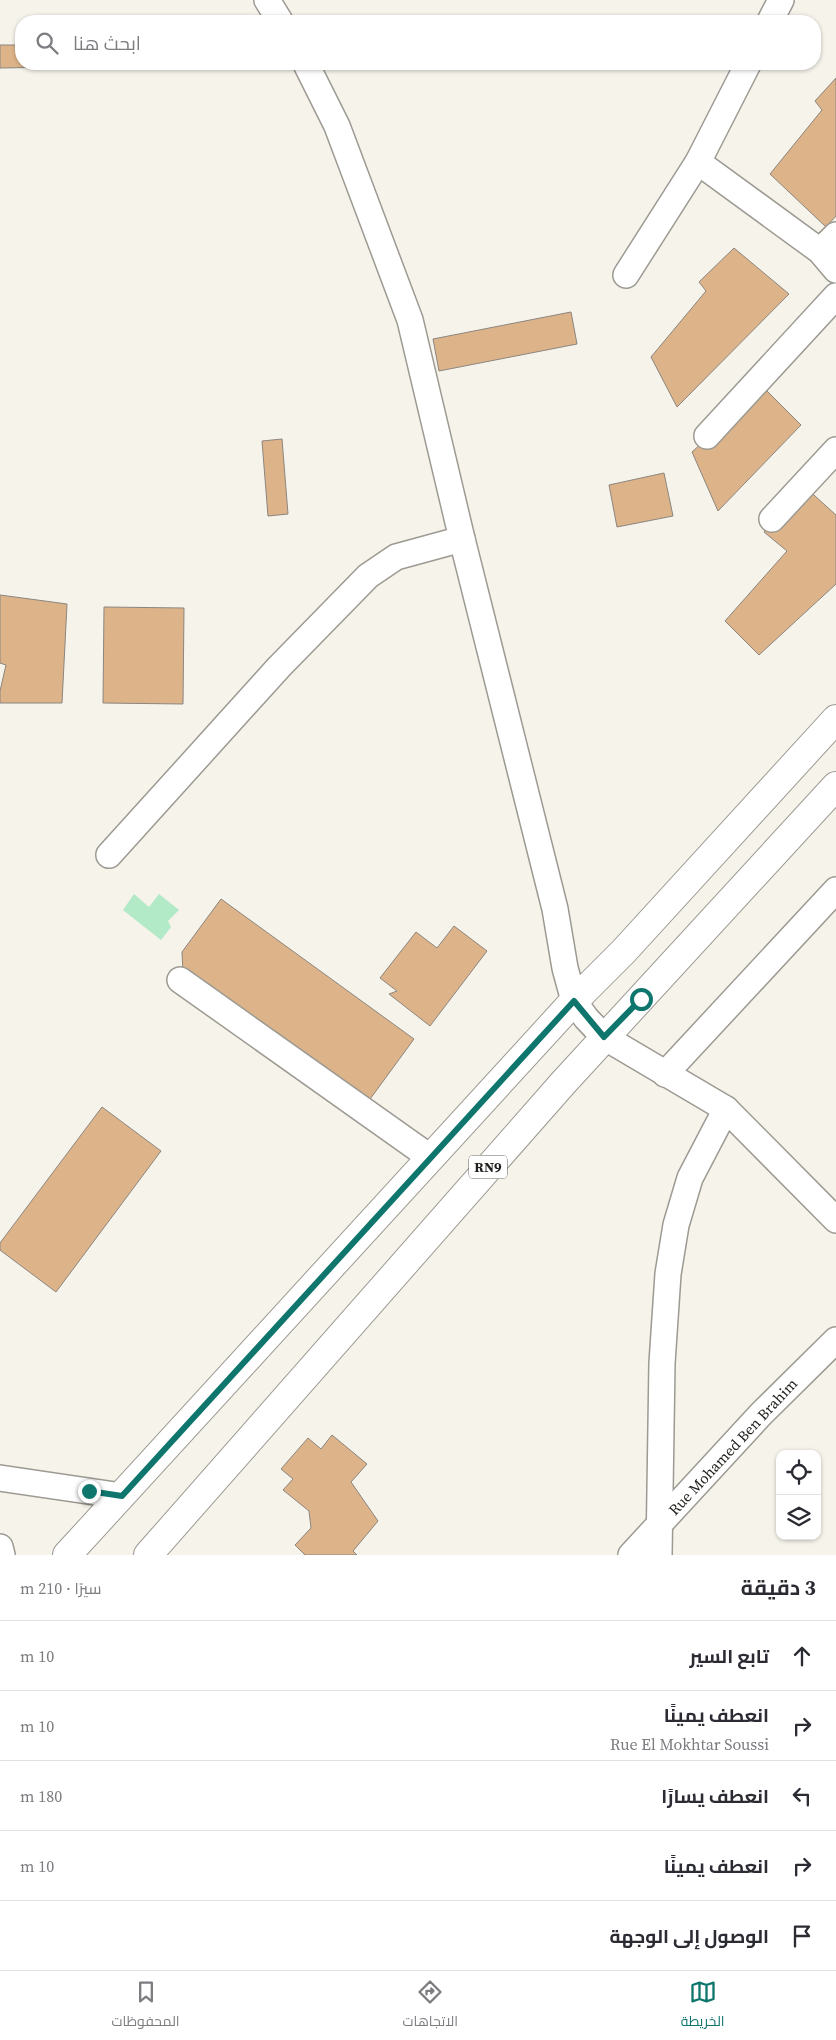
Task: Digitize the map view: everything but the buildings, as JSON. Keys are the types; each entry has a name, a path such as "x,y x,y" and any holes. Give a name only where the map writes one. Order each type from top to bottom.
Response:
{"main road":[{"path":"67,1555 574,1001 624,952 836,719"},
{"name":"RN9","path":"148,1555 604,1037 836,786"}],"street":[{"path":"267,0 276,15"},
{"path":"773,15 781,0"},
{"path":"309,70 337,126 410,320 462,539 555,909 565,968 574,1001 604,1037 726,1109 834,1215"},
{"path":"626,275 698,162 745,70"},
{"path":"698,162 828,243 836,270"},
{"path":"707,436 836,296"},
{"path":"772,519 836,450"},
{"path":"109,855 280,667 368,576 396,557 462,539"},
{"path":"664,1074 833,900"},
{"path":"180,980 431,1158"},
{"path":"660,1555 658,1526 662,1363 668,1274 676,1225 690,1178 726,1109"},
{"name":"Rue Mohamed Ben Brahim","path":"632,1555 761,1414 836,1340"},
{"path":"0,1478 122,1496"},
{"path":"0,1546 2,1555"}],"shaded area":[{"path":"134,894 149,907 159,894 179,910 168,921 171,927 161,940 123,910"}],"route":[{"path":"89,1491 122,1496 574,1001 586,1018 604,1037 641,999"}]}
